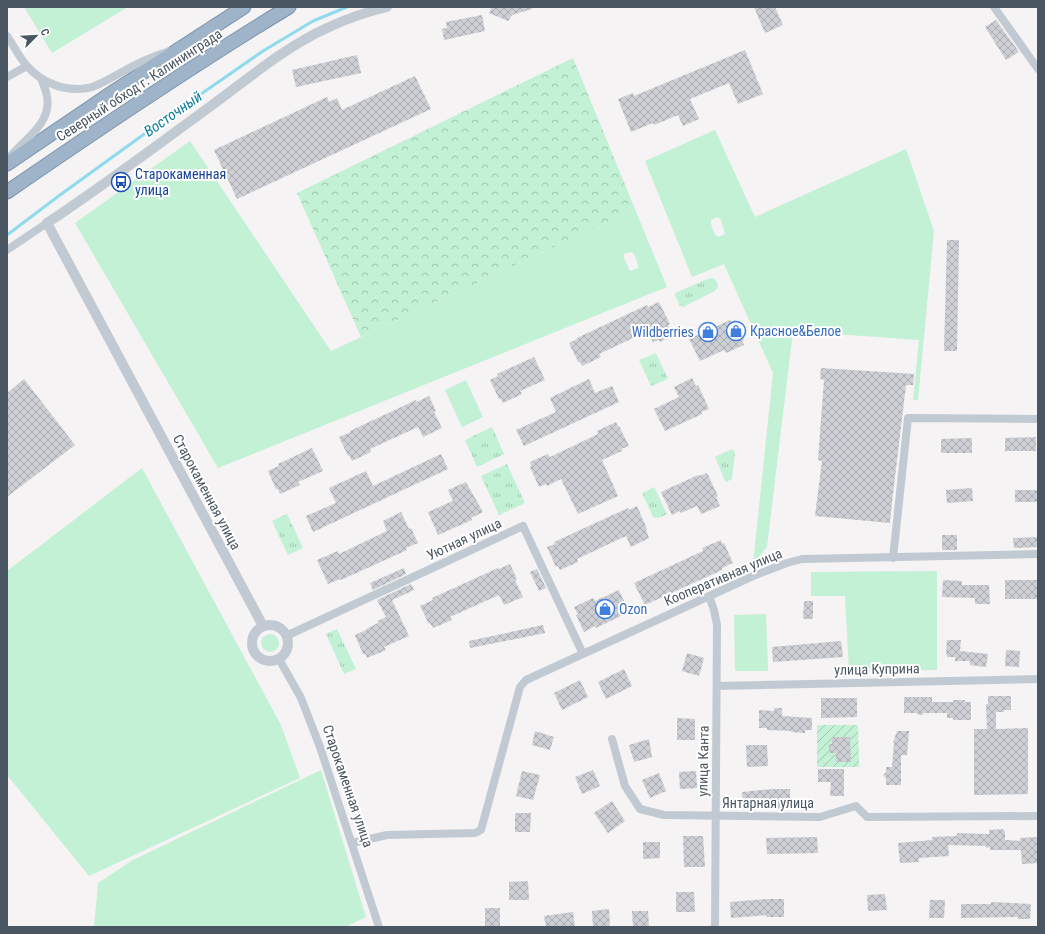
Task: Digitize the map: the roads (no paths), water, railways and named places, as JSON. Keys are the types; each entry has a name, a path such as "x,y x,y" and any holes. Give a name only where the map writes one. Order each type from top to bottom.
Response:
{"highway":[{"name":"Северный обход г. Калининграда","path":"7,164 90,107 244,7"},
{"name":"Северный обход г. Калининграда","path":"7,192 193,67 289,7"}],"street":[{"path":"7,250 302,41 325,28 352,17 387,7"},
{"path":"994,7 1038,69"},
{"path":"7,36 27,66 41,78 57,87 74,89 89,88 159,54 181,47"},
{"path":"7,77 27,66"},
{"path":"7,161 39,127 46,116 48,107 47,96 41,78"},
{"name":"Старокаменная улица","path":"47,223 263,626"},
{"path":"893,558 908,418 1038,420"},
{"name":"Уютная улица","path":"286,636 523,526 583,654"},
{"name":"Кооперативная улица","path":"352,843 387,835 475,832 481,830 520,687 526,680 753,576 786,563 802,559 1038,554"},
{"name":"улица Канта","path":"709,596 717,625 715,927"},
{"path":"271,625 278,627 284,631 286,636 288,641 287,648 284,655 279,659 272,662 265,661 258,658 254,652 252,638 255,632 263,626 271,625"},
{"name":"Старокаменная улица","path":"279,659 304,705 320,746 380,927"},
{"name":"улица Куприна","path":"717,686 1038,679"},
{"name":"Янтарная улица","path":"612,739 625,786 640,809 664,815 820,817 856,806 867,817 1038,816"}],"waterway":[{"name":"Восточный","path":"7,235 165,119 263,51 313,21 347,7"}],"place":[{"name":"Старокаменная улица","path":"121,182"},
{"name":"Красное&Белое","path":"736,331"},
{"name":"Wildberries","path":"708,332"},
{"name":"Ozon","path":"605,609"}]}
